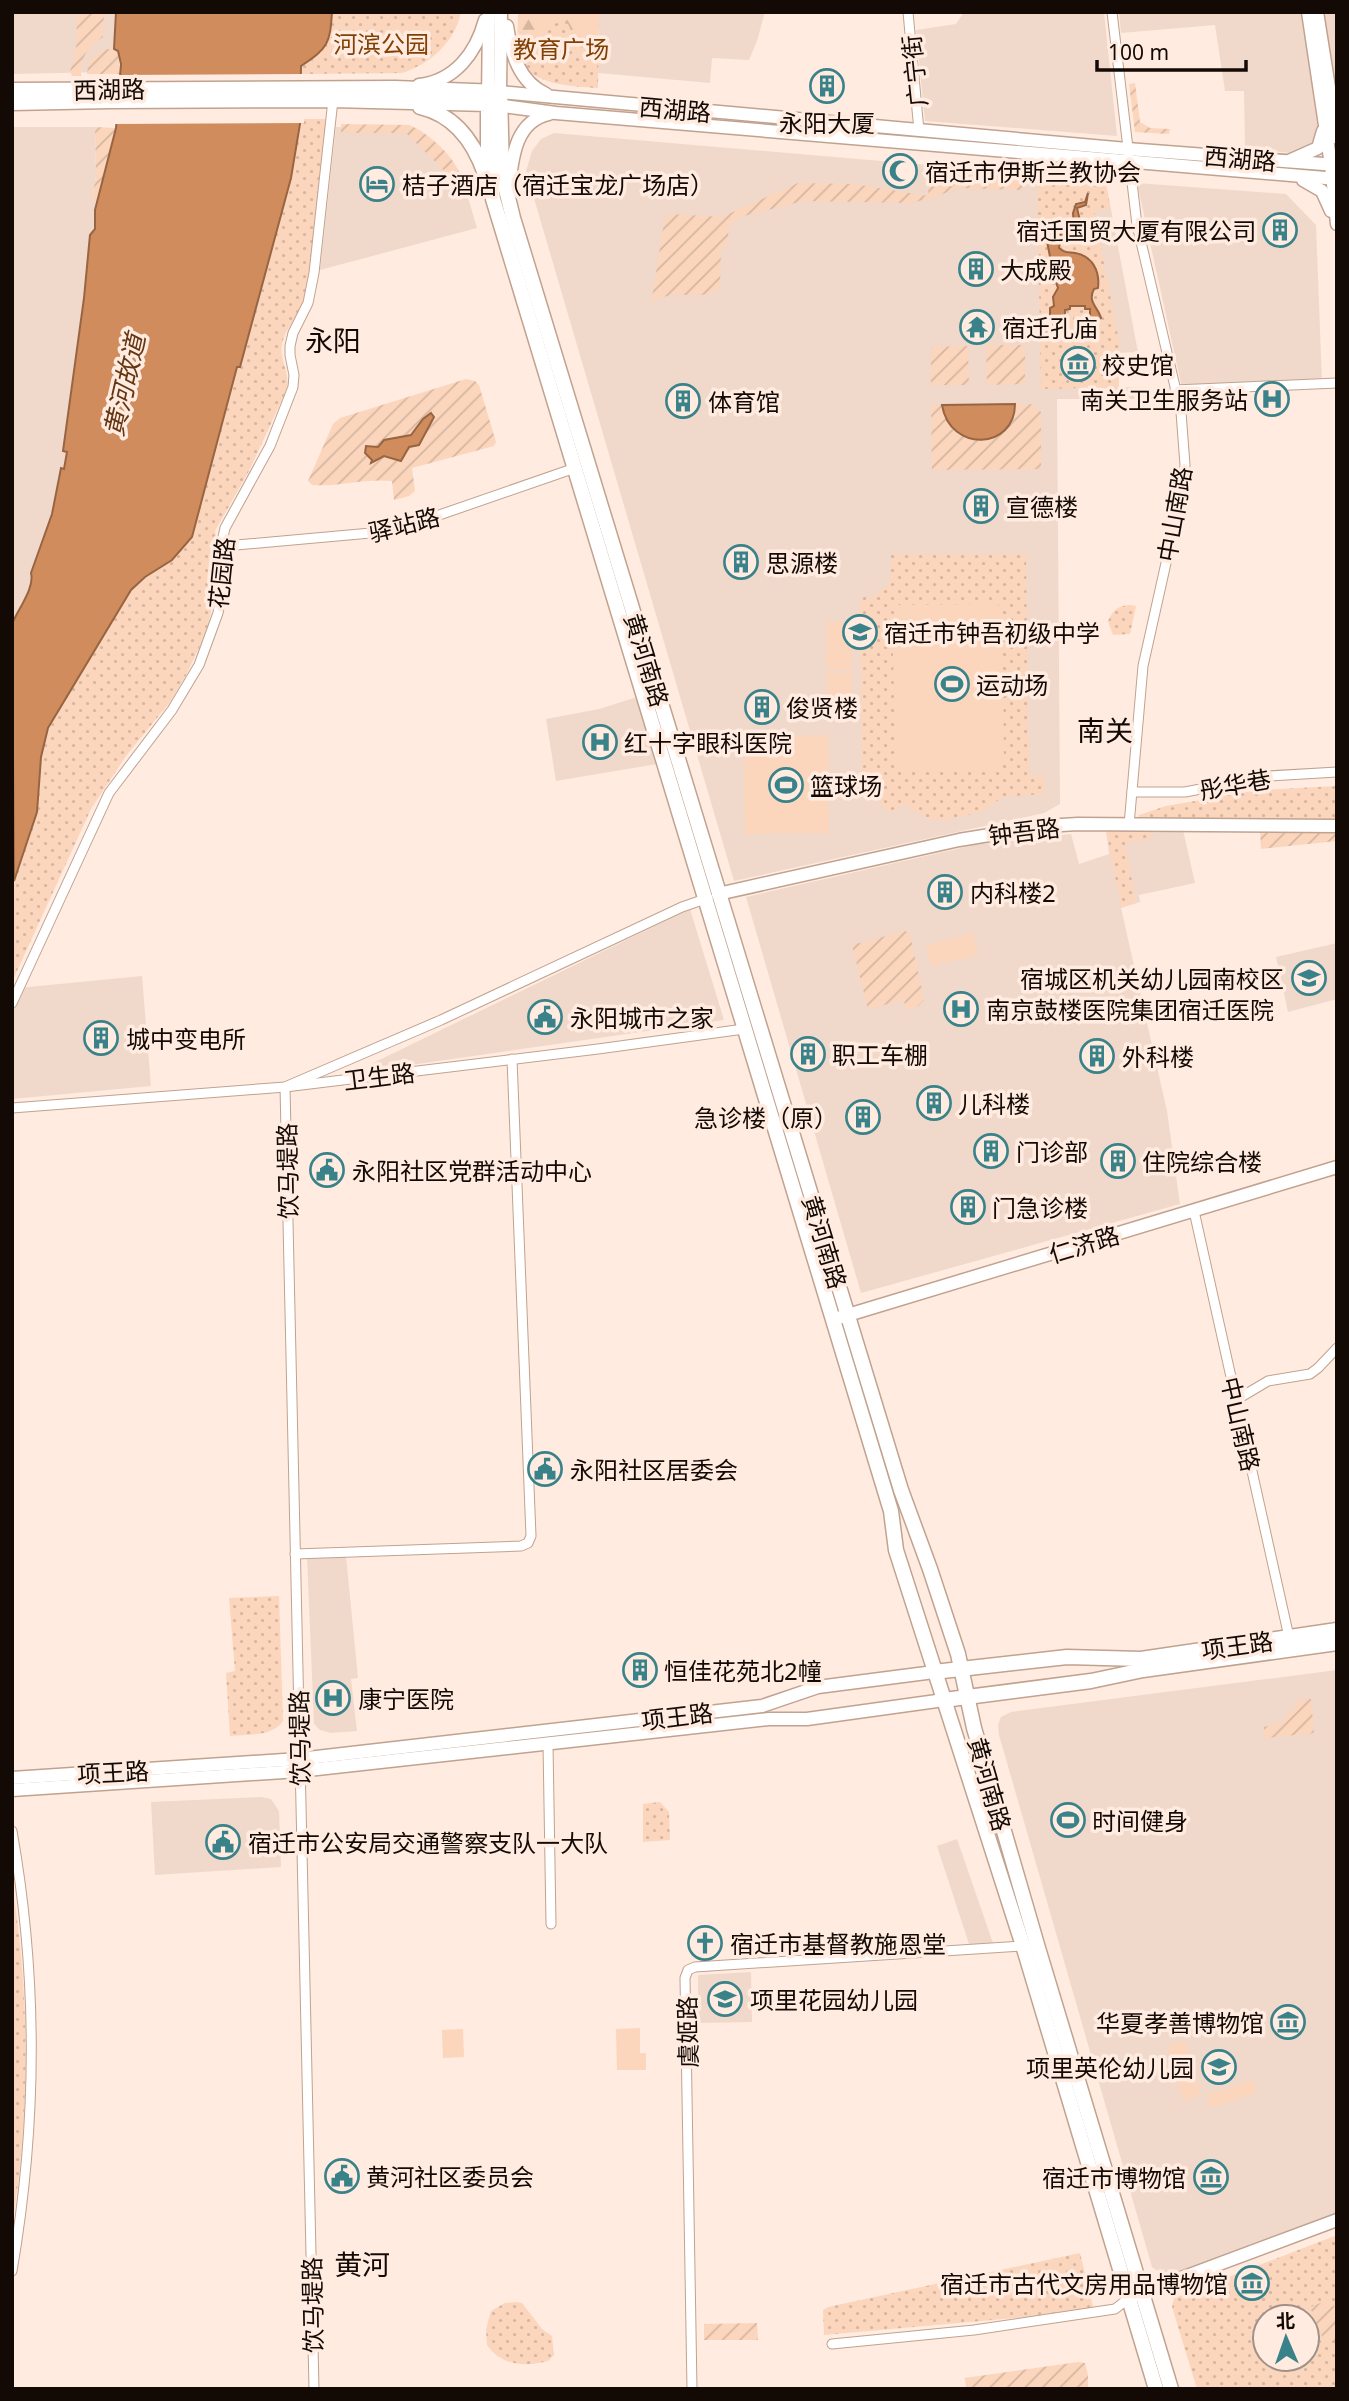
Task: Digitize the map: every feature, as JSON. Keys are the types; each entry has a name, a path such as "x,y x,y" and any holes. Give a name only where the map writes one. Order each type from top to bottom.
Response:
{"main road":[{"path":"394,94 431,84 455,71 472,54 488,12"},
{"path":"488,12 494,98"},
{"path":"494,98 503,12"},
{"path":"503,12 512,52 519,69 528,83 556,98"},
{"path":"1308,12 1337,138"},
{"path":"1317,12 1331,119 1337,224"},
{"name":"西湖路","path":"12,90 333,100 394,94 556,98 1127,149 1285,169 1335,179"},
{"path":"394,94 433,110 459,127 500,199"},
{"name":"西湖路","path":"12,103 111,95"},
{"name":"西湖路","path":"494,98 556,113 1130,163 1285,169 1334,165"},
{"name":"黄河南路","path":"494,98 488,161 712,897 744,1029 891,1511 896,1550 1135,2295 1171,2389"},
{"path":"500,199 519,137 534,120 556,113"},
{"path":"1331,119 1318,148 1285,169 1322,191 1330,206 1337,232"},
{"name":"黄河南路","path":"500,199 575,468 908,1513 930,1569 962,1669 967,1698 1135,2295 1156,2389"},
{"name":"钟吾路","path":"712,897 985,835 1044,826 1337,826"},
{"name":"仁济路","path":"831,1320 1337,1167"},
{"name":"项王路","path":"12,1778 299,1765 762,1706 818,1687 1085,1656 1141,1659 1337,1630"},
{"name":"项王路","path":"12,1790 548,1744 769,1719 807,1719 1337,1643"},
{"path":"1135,2295 1337,2220"}],"street":[{"name":"广宁街","path":"908,12 919,131"},
{"name":"中山南路","path":"1112,12 1132,190 1142,250 1181,412 1184,451 1184,480 1143,666 1129,825"},
{"name":"花园路","path":"12,1003 109,793 172,710 199,665 218,613 227,562 223,537 226,525 270,446 293,387 290,346 293,333 308,303 314,273 333,100"},
{"path":"1175,390 1337,383"},
{"name":"驿站路","path":"225,546 393,531 575,468"},
{"name":"彤华巷","path":"1132,792 1171,794 1268,776 1337,772"},
{"path":"285,1087 441,1020 682,907 712,897"},
{"name":"卫生路","path":"12,1108 285,1087 744,1029"},
{"path":"295,1554 521,1546 528,1543 531,1536 512,1059"},
{"name":"饮马堤路","path":"285,1087 314,2389"},
{"name":"中山南路","path":"1194,1211 1289,1637"},
{"path":"1236,1400 1268,1381 1310,1374 1337,1348"},
{"path":"548,1744 551,1924"},
{"path":"12,1831 26,1934 32,2069 29,2146 12,2271"},
{"name":"虞姬路","path":"692,2389 685,1978 688,1970 695,1967 1023,1946"},
{"path":"832,2344 974,2330 1115,2309 1135,2295"}],"shaded area":[{"path":"12,12 116,12 110,72 12,74"},
{"path":"599,12 765,12 749,60 712,58 710,83 598,73"},
{"path":"964,12 1104,12 1117,136 925,121 916,30 956,24"},
{"path":"1119,12 1305,12 1319,104 1316,138 1307,147 1290,153 1245,148 1244,91 1225,91 1215,25 1121,33"},
{"path":"1319,12 1337,12 1337,121"},
{"path":"12,127 95,127 96,176 92,197 98,200 95,210 97,222 90,236 63,451 68,452 64,469 61,469 52,514 31,572 33,577 30,591 21,603 12,624"},
{"path":"336,127 407,127 464,184 477,228 320,270"},
{"name":"宿迁市钟吾初级中学","path":"554,133 928,165 929,170 1106,183 1138,352 1118,353 1119,387 1146,387 1146,399 1057,399 1060,804 1044,813 734,881 526,171 532,151 541,139"},
{"path":"1137,183 1286,194 1316,225 1322,382 1182,388"},
{"name":"红十字眼科医院","path":"637,697 657,764 556,781 546,719 599,709"},
{"name":"南京鼓楼医院集团宿迁医院","path":"1106,830 1183,830 1195,883 1139,895 1140,902 1121,908 1167,1111 1180,1204 861,1293 746,897 974,845 1071,834 1079,864 1109,854"},
{"path":"690,909 724,1020 369,1071 369,1065"},
{"name":"宿城区机关幼儿园南校区","path":"1337,943 1337,999 1288,1012 1276,957"},
{"path":"142,976 151,1086 12,1099 12,1003 18,988"},
{"path":"346,1556 358,1678 351,1679 357,1731 331,1733 320,1730 314,1724 307,1557"},
{"path":"1337,1670 1337,2215 1173,2275 1163,2275 1152,2267 998,1725 1001,1717 1011,1712"},
{"path":"261,1797 271,1799 279,1811 281,1867 155,1875 151,1802"},
{"path":"957,1839 994,1946 970,1947 937,1846"},
{"name":"项里花园幼儿园","path":"751,1972 752,2022 698,2023 698,1975"}],"green space":[{"path":"77,12 104,12 103,37 86,53 81,76 72,76 70,71 76,49"},
{"name":"河滨公园","path":"332,12 461,12 453,33 440,50 422,64 402,73 301,74 301,66 326,44"},
{"name":"教育广场","path":"518,12 599,12 598,88 553,83 532,74 520,57"},
{"path":"518,12 599,12 598,61 587,53 573,52 568,24 557,22 534,34 518,32"},
{"path":"105,49 118,50 120,74 87,74 89,60"},
{"path":"1135,83 1140,122 1150,128 1170,129 1169,134 1135,132 1129,84"},
{"path":"300,119 326,119 330,122 306,298 282,344 287,389 249,471 215,531 220,557 219,570 209,622 201,644 170,702 126,756 91,809 12,982 12,881 37,812 45,737 67,694 131,590 145,577 172,560 192,537 291,178"},
{"path":"341,124 409,125 417,129 436,142 452,160 462,180 463,189 406,133 341,133"},
{"path":"95,127 116,128 98,200 92,198 96,176"},
{"path":"929,170 1015,176 1022,182 1022,190 958,188 909,203 803,201 740,217 729,225 727,247 721,248 720,289 703,295 667,296 651,304 665,217 670,214 722,217 798,183 854,184 928,196"},
{"path":"1056,180 1106,183 1110,208 1094,211 1121,352 1118,353 1119,387 1041,389 1037,183"},
{"path":"986,345 1025,345 1025,384 987,385"},
{"path":"968,346 969,385 931,385 931,347"},
{"path":"466,379 479,385 496,442 494,446 412,468 415,491 409,496 394,500 392,481 312,485 308,481 333,424 340,418"},
{"path":"1015,404 1031,404 1041,412 1041,469 932,470 931,405 942,405 954,430 962,436 1015,410"},
{"path":"891,554 1026,554 1029,775 1044,776 1045,794 1003,797 981,812 940,821 926,818 903,804 891,813 877,801 884,793 875,779 862,780 860,597 876,597 877,590 886,588 891,577"},
{"path":"998,604 1002,614 1004,755 1000,768 899,770 896,760 892,620 896,605"},
{"path":"1136,606 1130,634 1113,635 1108,621 1110,617 1116,609"},
{"path":"826,622 851,622 852,670 827,670"},
{"path":"827,673 852,673 852,721 827,721"},
{"name":"篮球场","path":"828,735 829,833 745,834 744,737"},
{"path":"1337,786 1337,819 1139,818 1139,815 1166,806 1259,790"},
{"path":"1260,829 1337,829 1337,841 1261,849"},
{"path":"1106,830 1150,830 1152,838 1125,843 1136,903 1121,907"},
{"path":"905,931 910,934 924,1000 918,1006 906,1010 904,1000 868,1009 852,945"},
{"path":"973,933 978,955 931,966 926,945"},
{"path":"279,1596 283,1721 273,1730 266,1732 230,1736 226,1673 235,1671 229,1598"},
{"path":"1311,1699 1314,1733 1264,1738 1264,1727 1285,1721 1288,1712 1296,1709 1295,1700"},
{"path":"660,1802 669,1812 670,1840 643,1842 643,1804"},
{"path":"12,1885 22,1968 26,2055 22,2142 12,2225"},
{"path":"640,2028 640,2053 646,2053 646,2070 617,2070 616,2029"},
{"path":"463,2029 464,2057 443,2058 442,2030"},
{"path":"1185,2041 1201,2096 1183,2101 1167,2046"},
{"path":"1253,2080 1257,2093 1210,2108 1206,2095"},
{"path":"1337,2235 1337,2389 1197,2389 1172,2307 1174,2298"},
{"path":"1080,2253 1094,2311 824,2335 823,2310 828,2307"},
{"path":"1331,2299 1337,2314 1337,2339 1325,2344 1321,2334 1320,2303"},
{"path":"505,2303 522,2303 542,2329 552,2336 554,2355 548,2361 514,2363 499,2357 487,2345 486,2329 491,2311"},
{"path":"757,2323 758,2340 704,2340 704,2324"},
{"path":"1085,2363 1088,2389 966,2389 965,2378"}],"water":[{"name":"黄河故道","path":"116,12 332,12 326,44 301,66 300,124 291,178 192,537 172,560 145,577 131,590 48,728 41,757 37,812 14,881 12,624 31,585 31,573 52,514 67,452 63,451 90,235 95,229 95,210 116,128 121,64 118,51 114,49"},
{"path":"1088,193 1086,205 1077,208 1082,229 1079,233 1061,235 1059,248 1086,257 1094,266 1098,276 1098,288 1094,289 1092,297 1101,318 1094,321 1090,317 1090,309 1085,309 1085,306 1070,306 1070,309 1065,310 1062,326 1055,331 1050,326 1050,308 1054,306 1053,297 1058,288 1053,274 1048,272 1051,262 1047,241 1056,233 1074,226 1073,213 1076,204 1085,202"},
{"path":"1015,404 1012,419 1005,430 982,440 957,432 947,421 942,405"},
{"path":"431,413 434,417 419,445 409,447 401,461 384,456 371,463 372,460 365,453 366,446 378,447 384,440 411,435"}],"pier":[{"path":"305,74 304,123 113,124 117,75"}],"place":[{"name":"永阳大厦","path":"827,86"},
{"name":"宿迁市伊斯兰教协会","path":"900,171"},
{"name":"桔子酒店（宿迁宝龙广场店）","path":"377,184"},
{"name":"宿迁国贸大厦有限公司","path":"1280,230"},
{"name":"大成殿","path":"976,269"},
{"name":"宿迁孔庙","path":"977,327"},
{"name":"校史馆","path":"1078,364"},
{"name":"南关卫生服务站","path":"1272,399"},
{"name":"体育馆","path":"683,401"},
{"name":"宣德楼","path":"981,506"},
{"name":"思源楼","path":"741,562"},
{"name":"宿迁市钟吾初级中学","path":"860,632"},
{"name":"运动场","path":"952,684"},
{"name":"俊贤楼","path":"762,707"},
{"name":"红十字眼科医院","path":"600,742"},
{"name":"篮球场","path":"786,785"},
{"name":"内科楼2","path":"945,892"},
{"name":"宿城区机关幼儿园南校区","path":"1309,978"},
{"name":"南京鼓楼医院集团宿迁医院","path":"961,1009"},
{"name":"永阳城市之家","path":"545,1017"},
{"name":"城中变电所","path":"101,1038"},
{"name":"职工车棚","path":"808,1054"},
{"name":"外科楼","path":"1097,1056"},
{"name":"儿科楼","path":"934,1103"},
{"name":"急诊楼（原）","path":"863,1117"},
{"name":"门诊部","path":"991,1151"},
{"name":"住院综合楼","path":"1118,1161"},
{"name":"永阳社区党群活动中心","path":"327,1170"},
{"name":"门急诊楼","path":"968,1207"},
{"name":"永阳社区居委会","path":"545,1469"},
{"name":"恒佳花苑北2幢","path":"640,1670"},
{"name":"康宁医院","path":"333,1698"},
{"name":"时间健身","path":"1068,1820"},
{"name":"宿迁市公安局交通警察支队一大队","path":"223,1842"},
{"name":"宿迁市基督教施恩堂","path":"705,1943"},
{"name":"项里花园幼儿园","path":"725,1999"},
{"name":"华夏孝善博物馆","path":"1288,2022"},
{"name":"项里英伦幼儿园","path":"1219,2067"},
{"name":"黄河社区委员会","path":"342,2176"},
{"name":"宿迁市博物馆","path":"1211,2177"},
{"name":"宿迁市古代文房用品博物馆","path":"1252,2283"}],"district":[{"name":"永阳","path":"333,340"},
{"name":"南关","path":"1105,730"},
{"name":"黄河","path":"362,2264"}]}
